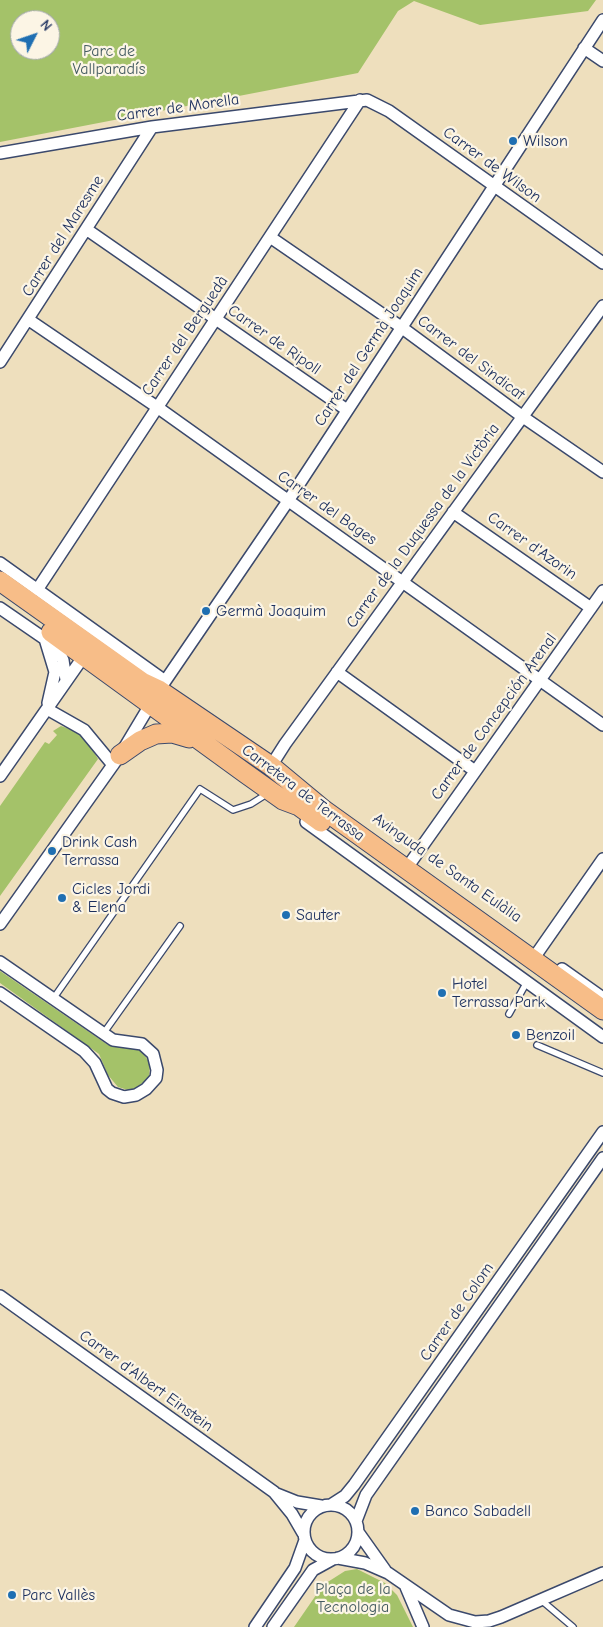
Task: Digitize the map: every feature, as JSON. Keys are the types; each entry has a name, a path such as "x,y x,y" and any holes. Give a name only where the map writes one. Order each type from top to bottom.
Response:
{"main road":[{"name":"Carretera de Terrassa","path":"0,581 271,766 324,810 603,1010"},
{"name":"Carretera de Terrassa","path":"0,596 85,658 153,686 205,744 284,800 299,806 603,1023"},
{"path":"116,760 140,741 156,734 172,733 205,744"}],"street":[{"name":"Carrer del Germà Joaquim","path":"0,924 116,760 153,686 288,501 603,20"},
{"path":"584,48 603,61"},
{"name":"Carrer de Wilson","path":"360,100 380,104 603,263"},
{"name":"Carrer de Morella","path":"0,153 152,127 360,100"},
{"name":"Carrer del Berguedà","path":"37,590 360,100"},
{"name":"Carrer del Maresme","path":"0,362 29,320 152,127"},
{"name":"Carrer de Ripoll","path":"86,229 347,410"},
{"name":"Carrer del Sindicat","path":"270,237 401,327 522,417 603,472"},
{"name":"Carrer de la Duquessa de la Victòria","path":"271,766 603,306"},
{"name":"Carrer del Bages","path":"29,320 157,407 603,725"},
{"name":"Carrer d'Azorin","path":"453,512 591,608"},
{"path":"0,563 37,590 153,686"},
{"name":"Carrer de Concepción Arenal","path":"412,862 603,591"},
{"path":"0,608 45,639 55,672 46,710"},
{"path":"49,630 63,660 66,680"},
{"path":"0,776 78,663 85,658 96,658 128,678 153,686"},
{"path":"337,672 475,771"},
{"path":"46,710 84,730 116,760"},
{"name":"Avinguda de Santa Eulàlia","path":"271,766 412,862 603,998"},
{"path":"284,800 294,813 348,853 528,980 603,1036"},
{"path":"538,952 603,859"},
{"path":"0,962 113,1040 142,1044 150,1050 157,1070 156,1078 146,1089 130,1097 112,1093 107,1089 95,1063 84,1051 0,993"},
{"name":"Carrer de Colom","path":"326,1506 345,1496 354,1485 603,1132"},
{"name":"Carrer de Colom","path":"357,1527 366,1495 603,1158"},
{"name":"Carrer d'Albert Einstein","path":"0,1296 274,1492 297,1502 326,1506"},
{"name":"Carrer d'Albert Einstein","path":"274,1492 292,1514 304,1537"},
{"path":"254,1627 295,1568 310,1514 326,1506 343,1508 357,1527 374,1558 388,1573"},
{"path":"273,1627 313,1570 351,1550 355,1544 357,1527"},
{"path":"304,1537 310,1549 318,1556 361,1561 388,1573 456,1618 482,1622 501,1617 603,1573"},
{"path":"405,1585 423,1627"},
{"path":"487,1627 501,1617"}],"lane":[{"path":"53,999 200,789 233,810 262,797"},
{"path":"103,1034 180,926"},
{"path":"509,1014 528,980"},
{"path":"537,1045 603,1072"},
{"path":"541,1600 573,1627"}],"green space":[{"name":"Parc de Vallparadís","path":"0,0 596,0 588,11 480,25 414,1 398,11 358,73 0,142"},
{"path":"61,726 78,732 86,739 98,759 0,896 0,806 45,742 49,744 57,735 53,731"},
{"path":"0,971 108,1045 136,1047 150,1063 149,1078 136,1088 128,1090 118,1087 108,1075 99,1054 0,983"},
{"name":"Plaça de la Tecnologia","path":"357,1569 385,1583 397,1595 413,1627 294,1627 323,1585 345,1571"}],"place":[{"name":"Wilson","path":"513,141"},
{"name":"Germà Joaquim","path":"206,611"},
{"name":"Drink Cash Terrassa","path":"52,851"},
{"name":"Cicles Jordi & Elena","path":"62,898"},
{"name":"Sauter","path":"286,915"},
{"name":"Hotel Terrassa Park","path":"442,993"},
{"name":"Benzoil","path":"516,1035"},
{"name":"Banco Sabadell","path":"415,1511"},
{"name":"Parc Vallès","path":"12,1595"}]}
